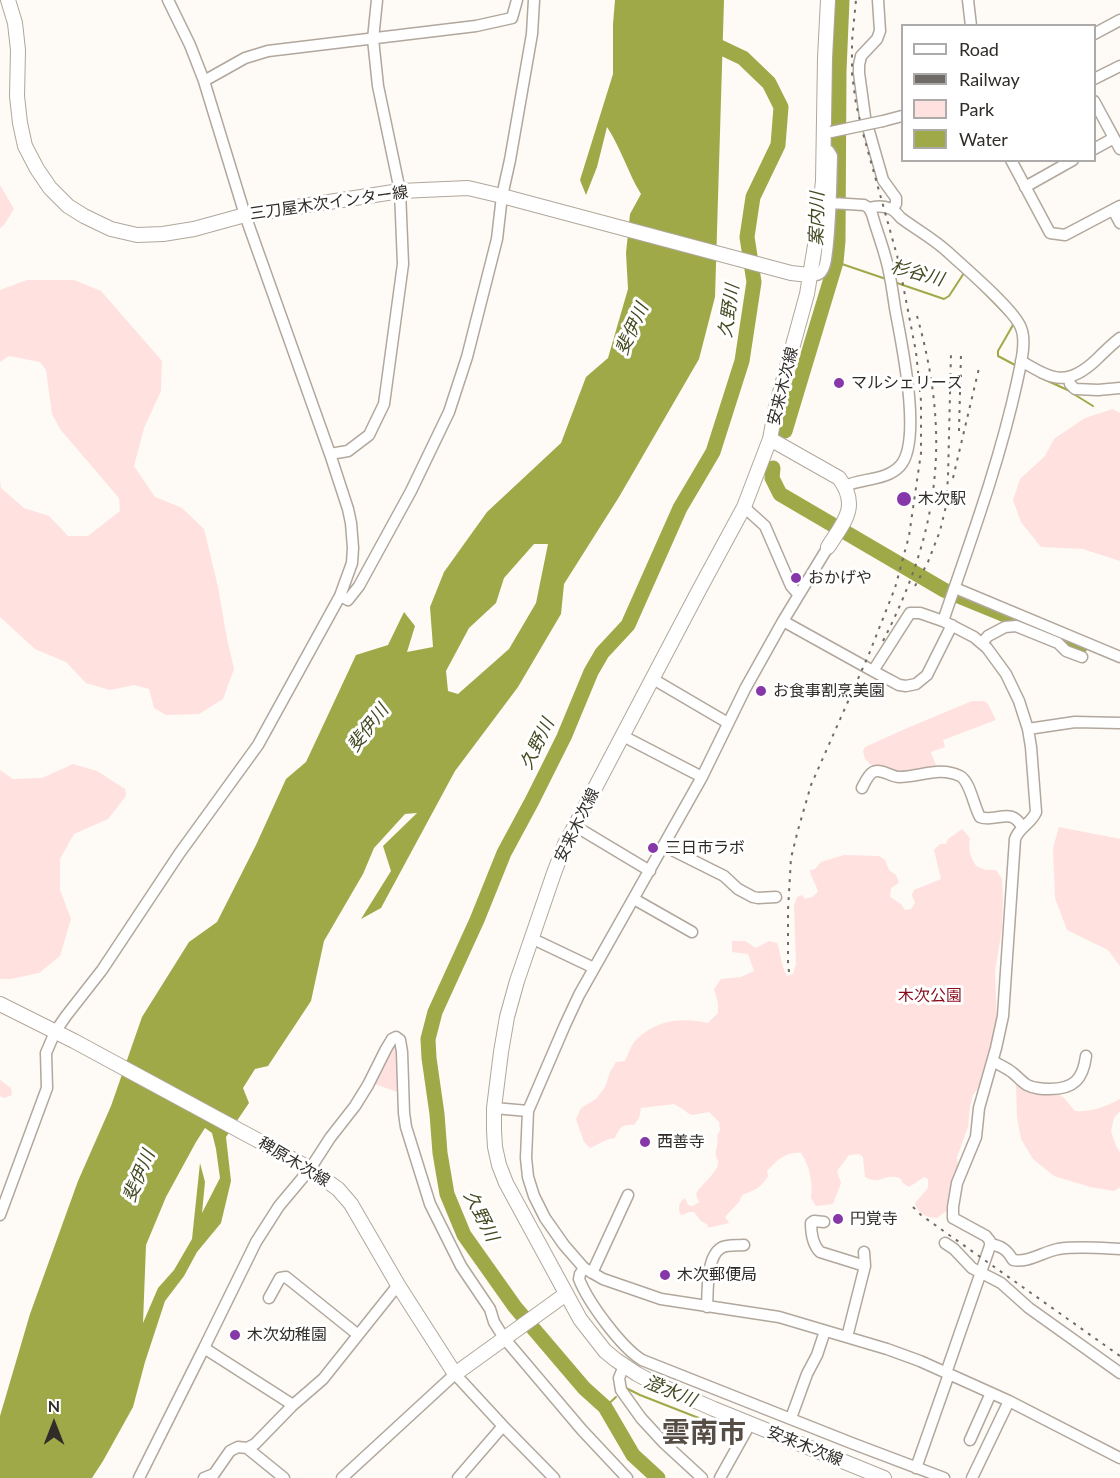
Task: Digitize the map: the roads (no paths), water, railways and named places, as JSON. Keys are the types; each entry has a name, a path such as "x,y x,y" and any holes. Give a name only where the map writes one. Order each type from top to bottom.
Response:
{"main road":[{"name":"三刀屋木次インター線","path":"8,0 15,23 18,50 17,96 25,146 37,170 50,188 68,206 111,229 137,235 163,234 194,229 245,215 400,191 468,188 791,273 810,275"},
{"name":"安来木次線","path":"828,0 825,58 828,132 824,151 818,227 807,294 776,407 770,439 744,507 575,826 554,873 507,1017 494,1108 495,1147 499,1165 510,1190 566,1294 580,1319 605,1351 624,1366 650,1381 884,1478"},
{"path":"770,439 839,478 845,486 849,497 849,509 828,548"},
{"name":"稗原木次線","path":"0,1004 74,1041 309,1168 338,1189 351,1204 455,1374"},
{"path":"455,1374 566,1294"}],"street":[{"path":"0,1215 47,1088 46,1053 56,1032 102,970 179,854 258,745 340,596 352,563 353,536 348,509 245,215 204,81 190,45 168,0"},
{"path":"330,454 348,451 369,435 384,404 403,264 400,191 378,86 373,39 377,0"},
{"path":"204,81 245,58 268,51 476,26 512,18 517,0"},
{"path":"340,596 348,600 359,586 411,491 449,412 475,329 507,197 510,160 532,34 534,0"},
{"path":"878,0 880,31 877,39 861,56 859,73 865,117 883,180 896,198 896,204 892,209"},
{"path":"968,0 971,24"},
{"path":"1096,33 1120,20"},
{"path":"1096,78 1120,66"},
{"path":"1096,103 1120,149"},
{"path":"828,132 901,116"},
{"path":"1096,148 1114,138"},
{"path":"810,275 819,274 824,267 837,203 832,156 830,152 824,151"},
{"path":"1012,162 1050,233 1065,235 1117,208 1120,223"},
{"path":"1025,188 1070,162"},
{"path":"783,621 899,685 916,684 927,675 948,623 953,592 987,495 1009,416 1021,361 1023,335 1021,326 1003,305 941,246 892,209 837,203"},
{"path":"845,486 887,475 898,468 906,456 909,438 910,408 904,356 888,268 869,207"},
{"path":"1021,361 1052,376 1069,378 1081,373 1120,338"},
{"path":"1069,378 1070,384 1075,389 1120,388"},
{"path":"744,507 765,526 791,586 798,594"},
{"path":"828,548 783,621 728,723 702,777 594,968 565,1025 528,1111 526,1158 528,1177 534,1196 544,1218 564,1245 588,1271 661,1299 779,1317 920,1361 1009,1401 1120,1458"},
{"path":"953,592 1023,623 1120,657"},
{"path":"873,671 910,613 920,613 948,623 982,643 999,663 1013,687 1028,729 1036,795 1036,812 1033,819 1022,827 1015,839 1003,1016 979,1108 976,1137 957,1183 952,1215 955,1220 986,1236 990,1244 916,1468"},
{"path":"982,643 988,636 1005,627 1023,623 1058,643 1065,651 1082,657"},
{"path":"653,679 728,723"},
{"path":"1028,729 1075,722 1120,723"},
{"path":"623,736 702,777"},
{"path":"862,788 874,771 880,770 893,777 930,771 961,776 966,781 980,817 992,819 1004,815 1020,823 1022,827"},
{"path":"575,826 650,871"},
{"path":"664,846 724,876 738,889 753,897 776,897"},
{"path":"634,899 692,932"},
{"path":"531,938 594,968"},
{"path":"139,1478 256,1242 279,1206 355,1106 392,1039 398,1038 402,1052 405,1127 430,1204 461,1266 490,1309 494,1322 505,1337 582,1430 627,1478"},
{"path":"993,1061 1029,1085 1040,1089 1062,1089 1069,1087 1080,1077 1086,1056"},
{"path":"494,1108 528,1111"},
{"path":"628,1194 588,1271 580,1274 579,1279 585,1293 617,1337 634,1354 662,1368 944,1478"},
{"path":"824,1222 811,1223 817,1250 865,1266"},
{"path":"945,1243 981,1274 1001,1283 1029,1308 1120,1373"},
{"path":"990,1244 999,1245 1007,1250 1015,1261 1070,1248 1120,1249"},
{"path":"706,1307 712,1258 720,1248 744,1245"},
{"path":"847,1337 865,1266 864,1252"},
{"path":"269,1298 280,1278 286,1277 357,1334"},
{"path":"247,1448 255,1444 322,1379 398,1284"},
{"path":"791,1418 825,1330"},
{"path":"204,1348 293,1405"},
{"path":"624,1366 619,1378 621,1390 641,1418 664,1443 702,1478"},
{"path":"342,1478 455,1374 554,1478"},
{"path":"970,1440 991,1393"},
{"path":"972,1478 1009,1401"},
{"path":"720,1478 750,1424"},
{"path":"458,1478 503,1426"},
{"path":"211,1477 232,1449 238,1447 247,1448 284,1478"}],"water":[{"name":"斐伊川","path":"615,0 724,0 715,297 699,359 619,497 564,584 561,614 518,687 455,771 381,908 361,919 391,871 383,846 417,813 405,814 374,848 363,874 324,941 311,1001 268,1066 255,1069 243,1088 249,1103 226,1137 231,1181 221,1223 197,1252 184,1276 165,1301 133,1407 103,1461 92,1478 0,1478 0,1416 30,1314 78,1181 111,1106 142,1017 189,942 217,922 286,779 306,762 356,655 388,645 404,612 415,626 407,652 433,647 430,607 444,572 487,512 561,443 586,377 608,358 628,289 626,253 630,214 641,194 607,127 597,167 586,195 580,180 613,74","holes":["534,544 548,544 536,603 509,649 458,694 448,691 446,671 469,628 496,603 504,578","205,1128 212,1133 220,1178 202,1213 205,1182 200,1163 192,1239 174,1270 158,1288 143,1323 146,1245 166,1197"]}],"waterway":[{"name":"案内川","path":"785,431 836,262 842,0"},
{"name":"久野川","path":"658,1478 633,1455 605,1407 584,1388 515,1307 464,1235 447,1194 440,1153 428,1039 435,1012 477,920 504,853 564,737 591,672 602,653 628,625 680,508 713,452 742,361 754,282 747,237 753,197 778,145 781,107 769,83 743,58 705,40"},
{"name":"杉谷川","path":"836,262 886,279"},
{"name":"杉谷川","path":"894,282 944,299 949,296 964,273"},
{"name":"杉谷川","path":"973,281 1007,316"},
{"name":"杉谷川","path":"1012,322 1013,325 998,351 998,356 1015,365"},
{"name":"杉谷川","path":"1039,377 1072,392"},
{"path":"1072,393 1093,406"},
{"name":"案内川","path":"773,468 772,478 780,494 944,590 1081,646"},
{"name":"澄水川","path":"626,1388 737,1433"},
{"name":"澄水川","path":"605,1407 616,1397"}],"railway":[{"path":"789,972 788,910 791,858 798,830 811,785 869,654 895,588 909,536 921,453 921,401 916,352 898,259 856,104 852,74 856,0"},
{"path":"883,641 917,560 928,521 934,482 936,442 934,402 928,360 917,316"},
{"path":"915,586 928,562 940,531 946,506 951,353"},
{"path":"959,431 961,353"},
{"path":"953,478 979,368"},
{"path":"913,1207 921,1215 1120,1356"}],"place":[{"name":"マルシェリーズ","path":"839,383"},
{"name":"木次駅","path":"904,499"},
{"name":"おかげや","path":"796,578"},
{"name":"お食事割烹美園","path":"761,691"},
{"name":"三日市ラボ","path":"653,848"},
{"name":"西善寺","path":"645,1142"},
{"name":"円覚寺","path":"838,1219"},
{"name":"木次郵便局","path":"665,1275"},
{"name":"木次幼稚園","path":"235,1335"}],"district":[{"name":"雲南市","path":"704,1433"}],"park label":[{"name":"木次公園","path":"930,996"}]}
